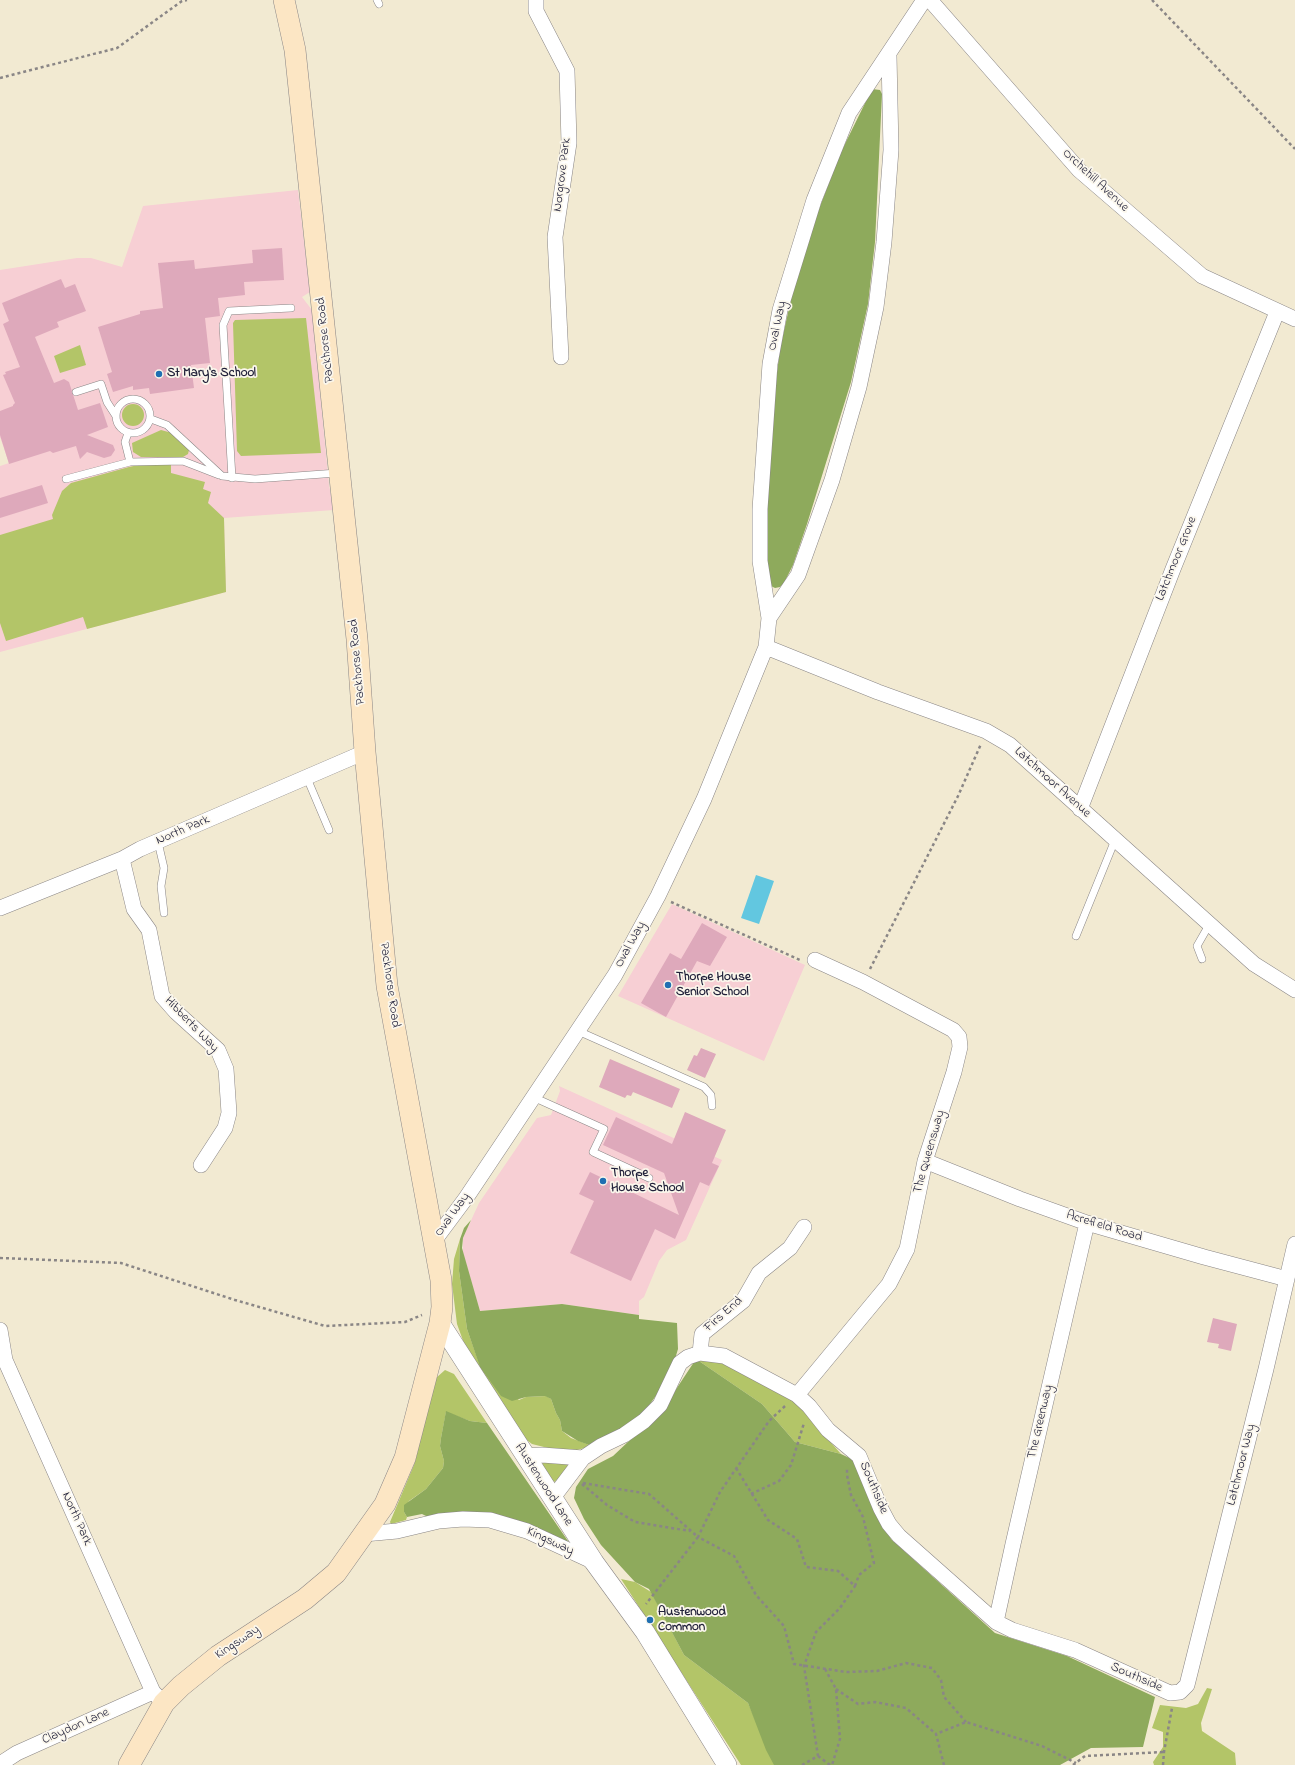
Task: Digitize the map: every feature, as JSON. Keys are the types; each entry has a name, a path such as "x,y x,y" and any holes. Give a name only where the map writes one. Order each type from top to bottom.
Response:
{"main road":[{"name":"Packhorse Road","path":"284,0 295,50 357,639 365,752 387,986 441,1280 441,1315"},
{"name":"Kingsway","path":"129,1765 158,1698 181,1686 218,1656 305,1599 336,1573 385,1504 405,1458 441,1315"}],"street":[{"name":"Norgrove Park","path":"536,0 536,11 567,71 569,143 555,237 561,357"},
{"name":"Oval Way","path":"434,1241 466,1198 532,1097 615,975 658,896 704,799 766,647 769,618 760,561 760,509 770,364 780,310 814,200 849,113 924,0"},
{"name":"Orchehill Avenue","path":"930,0 1079,170 1202,276 1277,312 1295,319"},
{"name":"Oval Way","path":"769,618 798,575 832,480 859,387 876,307 884,242 891,150 888,56"},
{"name":"Latchmoor Grove","path":"1080,809 1173,569 1277,312"},
{"name":"Latchmoor Avenue","path":"766,647 878,692 986,731 1010,745 1254,964 1295,990"},
{"name":"North Park","path":"0,908 122,859 365,752"},
{"name":"Hibberts Way","path":"122,859 134,910 149,930 162,996 176,1012 218,1050 226,1069 229,1113 224,1128 201,1165"},
{"name":"The Queensway","path":"797,1395 889,1284 907,1249 925,1161 954,1072 960,1047 959,1037 953,1030 863,982 815,960"},
{"name":"Acrefield Road","path":"925,1161 1020,1199 1087,1223 1287,1279"},
{"name":"The Greenway","path":"996,1622 1087,1223"},
{"name":"Firs End","path":"700,1353 702,1334 743,1301 759,1273 790,1248 804,1227"},
{"name":"Latchmoor Way","path":"1187,1685 1295,1244"},
{"name":"Austenwood Lane","path":"441,1315 524,1456 594,1562 635,1616 727,1765"},
{"name":"North Park","path":"0,1330 5,1360 158,1698"},
{"name":"Southside","path":"700,1353 724,1356 797,1395 809,1406 828,1430 859,1456 874,1494 892,1528 996,1622 1012,1630 1075,1650 1170,1693 1180,1692 1187,1685"},
{"path":"552,1499 583,1458 601,1446 624,1435 644,1421 660,1405 680,1363 688,1357 700,1353"},
{"path":"524,1456 542,1454 583,1458"},
{"name":"Kingsway","path":"364,1534 397,1531 445,1520 463,1518 490,1520 527,1530 594,1562"},
{"name":"Claydon Lane","path":"0,1764 17,1753 158,1698"}],"lane":[{"path":"232,478 223,325 229,311 291,308"},
{"path":"76,392 101,384 107,402 116,416 119,427 128,433 141,432 146,429 151,419 151,413 145,403 135,399 124,402 117,410 116,416"},
{"path":"151,419 167,425 222,476"},
{"path":"128,433 125,442 130,462"},
{"path":"66,479 130,462 183,461 222,476 232,478 255,479 339,473"},
{"path":"307,778 330,830"},
{"path":"1076,936 1115,840"},
{"path":"158,842 164,868 161,886 164,913"},
{"path":"1202,959 1197,946 1209,925"},
{"path":"578,1031 704,1087 711,1095 712,1106"},
{"path":"532,1097 604,1129 592,1152 649,1178"}],"path":[{"path":"0,78 117,48 182,1 187,0"},
{"path":"1152,0 1295,149"},
{"path":"863,982 958,796 986,731"},
{"path":"658,896 807,963 815,960"},
{"path":"0,1258 121,1263 235,1300 324,1326 405,1322 441,1315"},
{"path":"635,1616 652,1597 698,1537 720,1492 769,1421 797,1395"},
{"path":"752,1494 778,1481 792,1465 809,1406"},
{"path":"825,1669 836,1689 840,1738 831,1765 818,1756 804,1666 816,1632 840,1608 858,1581 859,1575 874,1563 869,1536 863,1516 851,1495 846,1475 849,1448"},
{"path":"736,1468 768,1520 797,1539 806,1567 838,1572 854,1586"},
{"path":"691,1531 635,1522 607,1505 580,1482 649,1494 698,1537 734,1556 756,1594 784,1626 794,1664 846,1672 877,1671 906,1663 932,1668 941,1680 944,1697 966,1722 1042,1746 1074,1764 1085,1756 1164,1752"},
{"path":"836,1689 858,1704 875,1702 906,1708 936,1734 944,1765"},
{"path":"1163,1765 1172,1708 1170,1693"},
{"path":"936,1734 966,1722"},
{"path":"802,1765 818,1756"}],"shaded area":[{"name":"St Mary's School","path":"298,190 310,292 302,297 312,310 329,485 334,510 224,518 226,592 0,652 0,466 9,463 0,437 0,270 77,258 91,258 122,267 143,206"},
{"path":"672,904 805,965 764,1061 618,996"},
{"name":"Thorpe House School","path":"559,1086 722,1160 686,1240 667,1250 659,1261 644,1297 639,1301 639,1315 562,1304 480,1311 463,1253 463,1238 479,1203 537,1118 551,1115 560,1091"}],"green space":[{"path":"872,89 880,90 882,94 875,242 868,304 851,382 807,524 793,565 784,583 780,587 775,588 771,586 768,577 766,515 774,396 780,349 793,290 809,235 840,154"},
{"path":"306,318 321,453 241,456 237,451 233,323 235,320"},
{"path":"80,345 86,365 60,373 54,356"},
{"path":"133,404 141,407 144,415 141,423 133,426 125,423 122,415 125,407"},
{"path":"161,430 172,433 189,450 188,454 183,457 141,457 133,452 132,443"},
{"path":"143,464 171,465 171,473 205,482 203,489 211,492 208,503 224,518 226,592 87,629 83,617 6,641 0,623 0,535 53,519 52,515 62,491 71,483"},
{"path":"471,1220 463,1238 462,1248 480,1311 562,1304 639,1315 639,1319 677,1323 678,1349 675,1359 665,1383 640,1418 592,1446 578,1441 562,1431 560,1420 551,1399 545,1396 526,1397 512,1401 501,1396 480,1367 467,1329 459,1271 460,1239 464,1228"},
{"path":"460,1239 459,1271 467,1329 480,1366 519,1400 526,1397 546,1396 551,1399 560,1420 562,1431 571,1438 592,1446 577,1450 552,1449 532,1444 524,1438 465,1346 457,1324 452,1284 454,1259"},
{"path":"696,1359 720,1359 787,1395 799,1406 841,1454 795,1442 762,1404"},
{"path":"696,1359 762,1404 795,1442 841,1454 864,1465 891,1539 995,1633 1067,1656 1155,1697 1143,1747 1091,1748 1060,1765 774,1765 766,1750 748,1703 684,1655 649,1589 635,1582 601,1545 584,1519 574,1498 576,1487 588,1469 613,1456 663,1409"},
{"path":"445,1370 454,1374 487,1423 470,1421 446,1412 440,1446 444,1461 443,1468 426,1489 409,1501 404,1512 407,1517 406,1520 391,1524 390,1522 414,1465 436,1378"},
{"path":"446,1411 470,1421 487,1423 570,1544 540,1532 430,1518 422,1514 407,1517 404,1512 404,1505 426,1489 443,1468 444,1461 440,1446"},
{"path":"544,1462 566,1463 568,1466 563,1475 553,1483 542,1464"},
{"path":"621,1579 635,1582 651,1592 684,1655 748,1703 775,1765 741,1765"},
{"path":"1207,1688 1212,1689 1201,1723 1202,1731 1235,1753 1236,1765 1154,1765 1153,1762 1163,1747 1163,1732 1152,1728 1160,1705 1186,1708 1198,1704"}],"water":[{"path":"756,875 774,881 759,924 741,918"}],"building":[{"path":"282,248 284,280 244,282 245,295 218,298 220,316 205,318 210,363 191,365 194,388 150,394 149,388 133,390 133,386 113,392 107,374 112,372 98,327 140,314 140,311 163,308 158,263 194,260 195,269 253,263 252,250"},
{"path":"61,279 65,288 75,284 86,311 57,322 59,327 35,337 54,383 64,379 69,382 78,410 100,403 108,427 87,435 113,445 115,450 111,456 104,458 87,452 80,459 76,446 53,453 50,451 9,464 0,435 0,411 13,406 15,403 3,375 6,374 5,372 20,367 3,324 9,321 2,303"},
{"path":"42,485 48,503 0,518 0,498"},
{"name":"Thorpe House Senior School","path":"702,923 727,937 710,966 697,961 666,1017 641,1003 670,953 681,959"},
{"path":"701,1048 716,1054 705,1078 687,1070 694,1055 697,1056"},
{"path":"610,1059 680,1089 672,1108 633,1092 631,1096 627,1095 625,1098 599,1087"},
{"path":"685,1112 726,1130 712,1163 719,1166 709,1186 700,1182 675,1239 655,1229 631,1281 570,1253 594,1201 579,1194 590,1172 679,1215 664,1173 603,1145 616,1117 672,1144"},
{"path":"1213,1318 1237,1324 1231,1351 1218,1348 1219,1344 1207,1342"}],"place":[{"name":"St Mary's School","path":"159,374"},
{"name":"Thorpe House Senior School","path":"668,985"},
{"name":"Thorpe House School","path":"603,1181"},
{"name":"Austenwood Common","path":"650,1620"}]}
